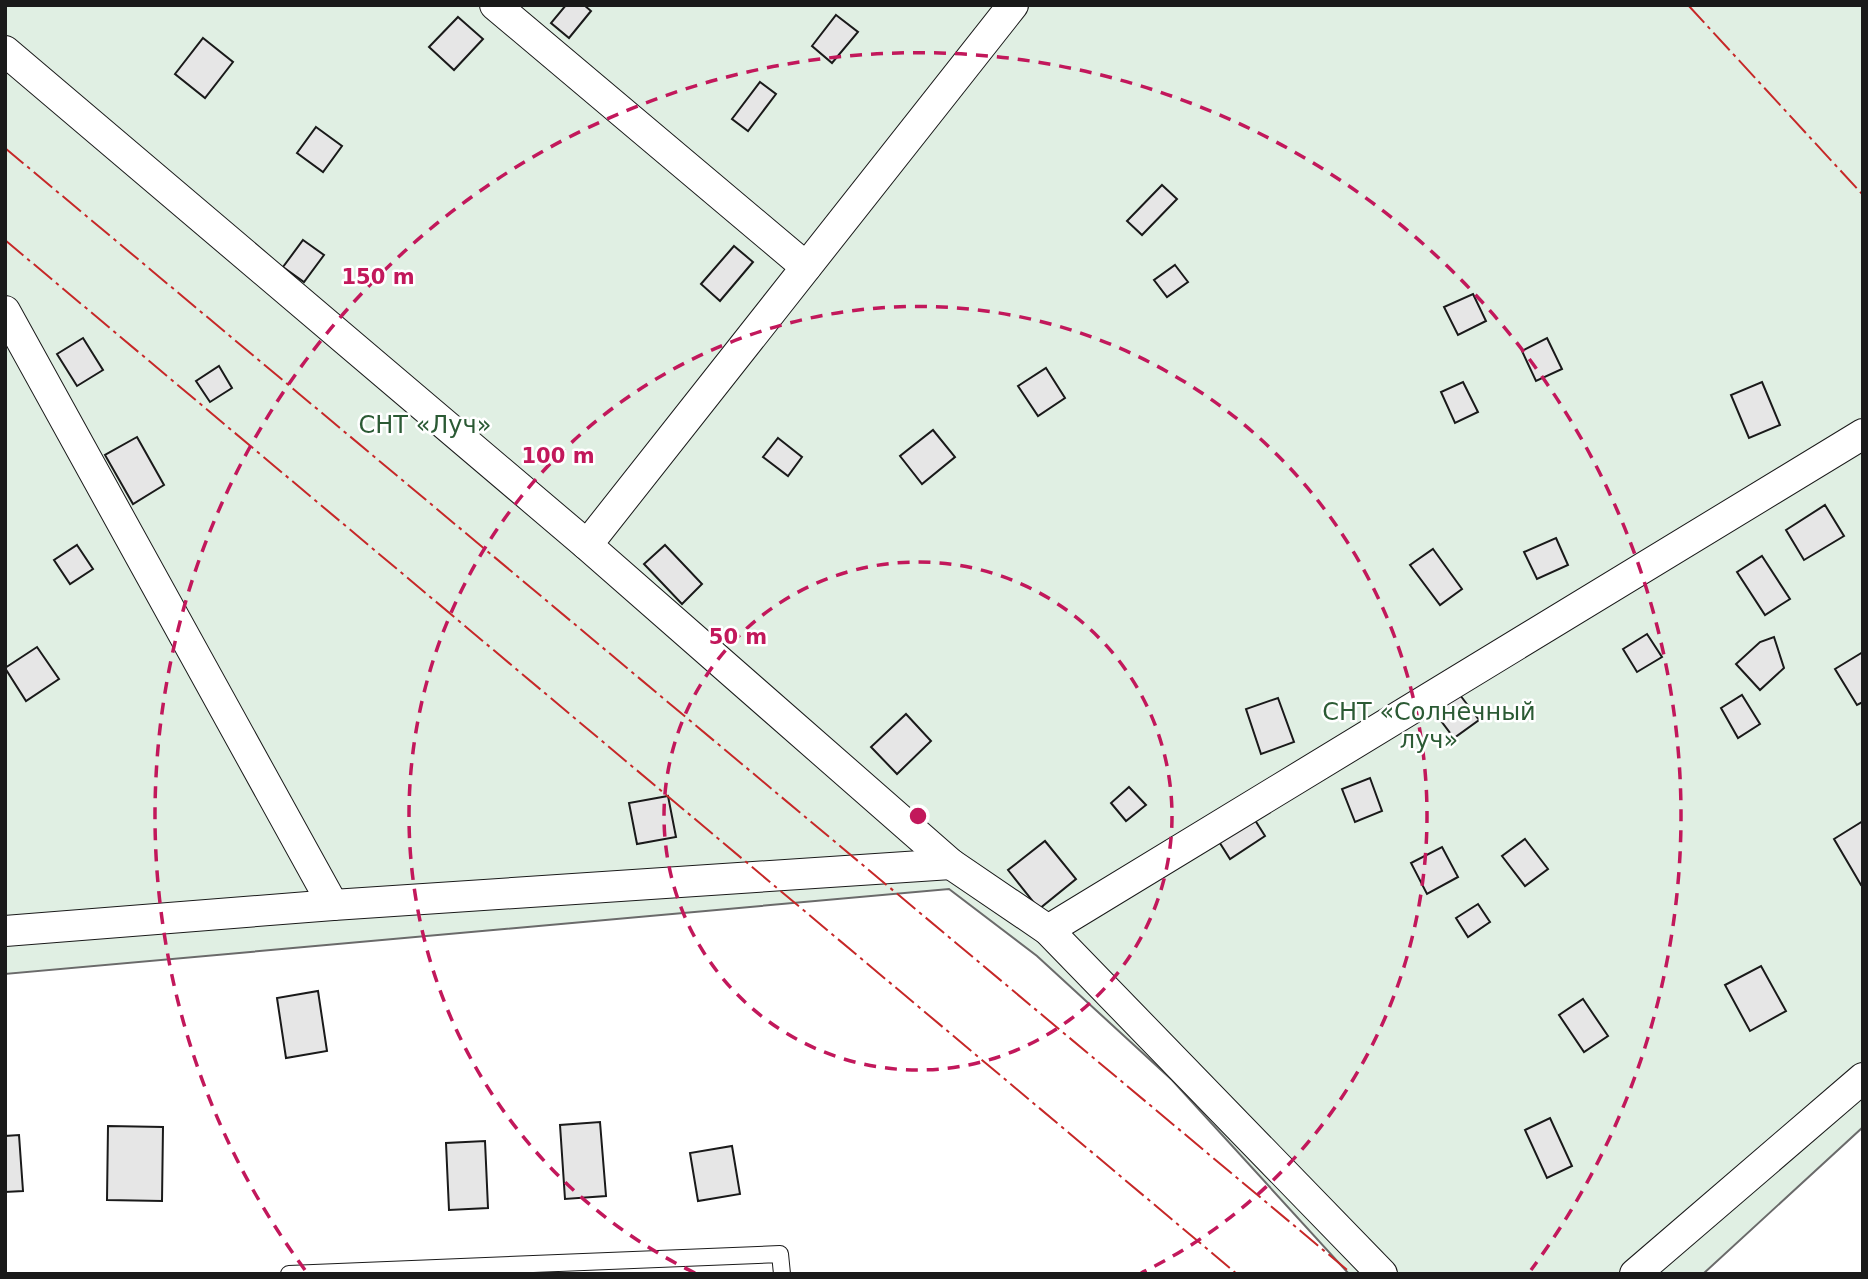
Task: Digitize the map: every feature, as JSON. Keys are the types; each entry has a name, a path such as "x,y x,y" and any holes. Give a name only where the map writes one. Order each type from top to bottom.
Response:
{"street":[{"path":"495,5 806,267"},
{"path":"587,545 1013,5"},
{"path":"5,51 587,545 951,864 1048,930 1382,1274"},
{"path":"5,311 333,905"},
{"path":"1048,930 1863,434"},
{"path":"5,931 333,905 951,864"},
{"path":"1634,1274 1863,1078"}],"lane":[{"path":"289,1274 780,1254 782,1274"}],"green space":[{"path":"5,5 1863,5 1863,1127 1703,1274 1349,1274 1172,1080 1037,956 949,889 5,974"}],"building":[{"path":"566,5 584,5 591,11 569,38 551,23"},
{"path":"836,15 858,32 832,63 812,46"},
{"path":"458,17 483,39 454,70 429,47"},
{"path":"203,38 233,62 205,98 175,74"},
{"path":"760,82 776,94 748,131 732,119"},
{"path":"316,127 342,146 323,172 297,153"},
{"path":"1162,185 1177,199 1142,235 1127,221"},
{"path":"303,240 324,255 304,282 283,267"},
{"path":"734,246 753,262 720,301 701,284"},
{"path":"1175,265 1188,282 1167,297 1154,280"},
{"path":"1473,294 1486,321 1458,335 1444,307"},
{"path":"83,338 103,370 77,386 57,354"},
{"path":"1547,338 1562,369 1536,381 1522,351"},
{"path":"219,366 232,388 210,402 196,381"},
{"path":"1046,368 1065,398 1038,416 1018,386"},
{"path":"1463,382 1478,412 1455,423 1441,392"},
{"path":"1762,382 1780,425 1749,438 1731,395"},
{"path":"933,430 955,457 922,484 900,456"},
{"path":"137,437 164,485 133,504 105,455"},
{"path":"778,438 802,457 788,476 763,457"},
{"path":"1825,505 1844,536 1804,560 1786,530"},
{"path":"1556,538 1568,565 1537,579 1524,552"},
{"path":"77,545 93,569 70,584 54,560"},
{"path":"665,545 702,584 682,604 644,564"},
{"path":"1433,549 1462,589 1440,605 1410,565"},
{"path":"1762,556 1790,599 1765,615 1737,572"},
{"path":"1647,634 1662,657 1637,672 1623,649"},
{"path":"1774,637 1784,668 1760,690 1736,664 1760,642"},
{"path":"37,647 59,679 26,701 5,668"},
{"path":"1863,652 1863,702 1857,705 1835,669"},
{"path":"1460,695 1479,720 1454,738 1435,713"},
{"path":"1742,695 1760,724 1738,738 1721,708"},
{"path":"1278,698 1294,742 1261,754 1246,709"},
{"path":"906,714 931,741 897,774 871,747"},
{"path":"1370,778 1382,811 1355,822 1342,789"},
{"path":"1129,787 1146,805 1126,821 1111,803"},
{"path":"668,796 676,837 637,844 629,803"},
{"path":"1253,817 1265,836 1230,859 1218,840"},
{"path":"1863,821 1863,884 1861,885 1834,839"},
{"path":"1525,839 1548,869 1525,886 1502,856"},
{"path":"1045,841 1076,879 1039,909 1008,870"},
{"path":"1442,847 1458,877 1427,894 1411,863"},
{"path":"1478,904 1490,922 1468,937 1456,918"},
{"path":"1761,966 1786,1011 1750,1031 1725,985"},
{"path":"318,991 327,1051 286,1058 277,998"},
{"path":"1583,999 1608,1036 1584,1052 1559,1015"},
{"path":"1550,1118 1572,1166 1547,1178 1525,1130"},
{"path":"600,1122 606,1196 565,1199 560,1125"},
{"path":"108,1126 163,1127 162,1201 107,1200"},
{"path":"19,1135 23,1191 5,1192 5,1136"},
{"path":"485,1141 488,1208 449,1210 446,1143"},
{"path":"732,1146 740,1194 698,1201 690,1153"}],"power":[{"path":"1688,5 1863,195"},
{"path":"5,148 1352,1274"},
{"path":"5,240 1237,1274"}],"park label":[{"name":"СНТ «Луч»","path":"425,425"},
{"name":"СНТ «Солнечный луч»","path":"1429,726"}]}
